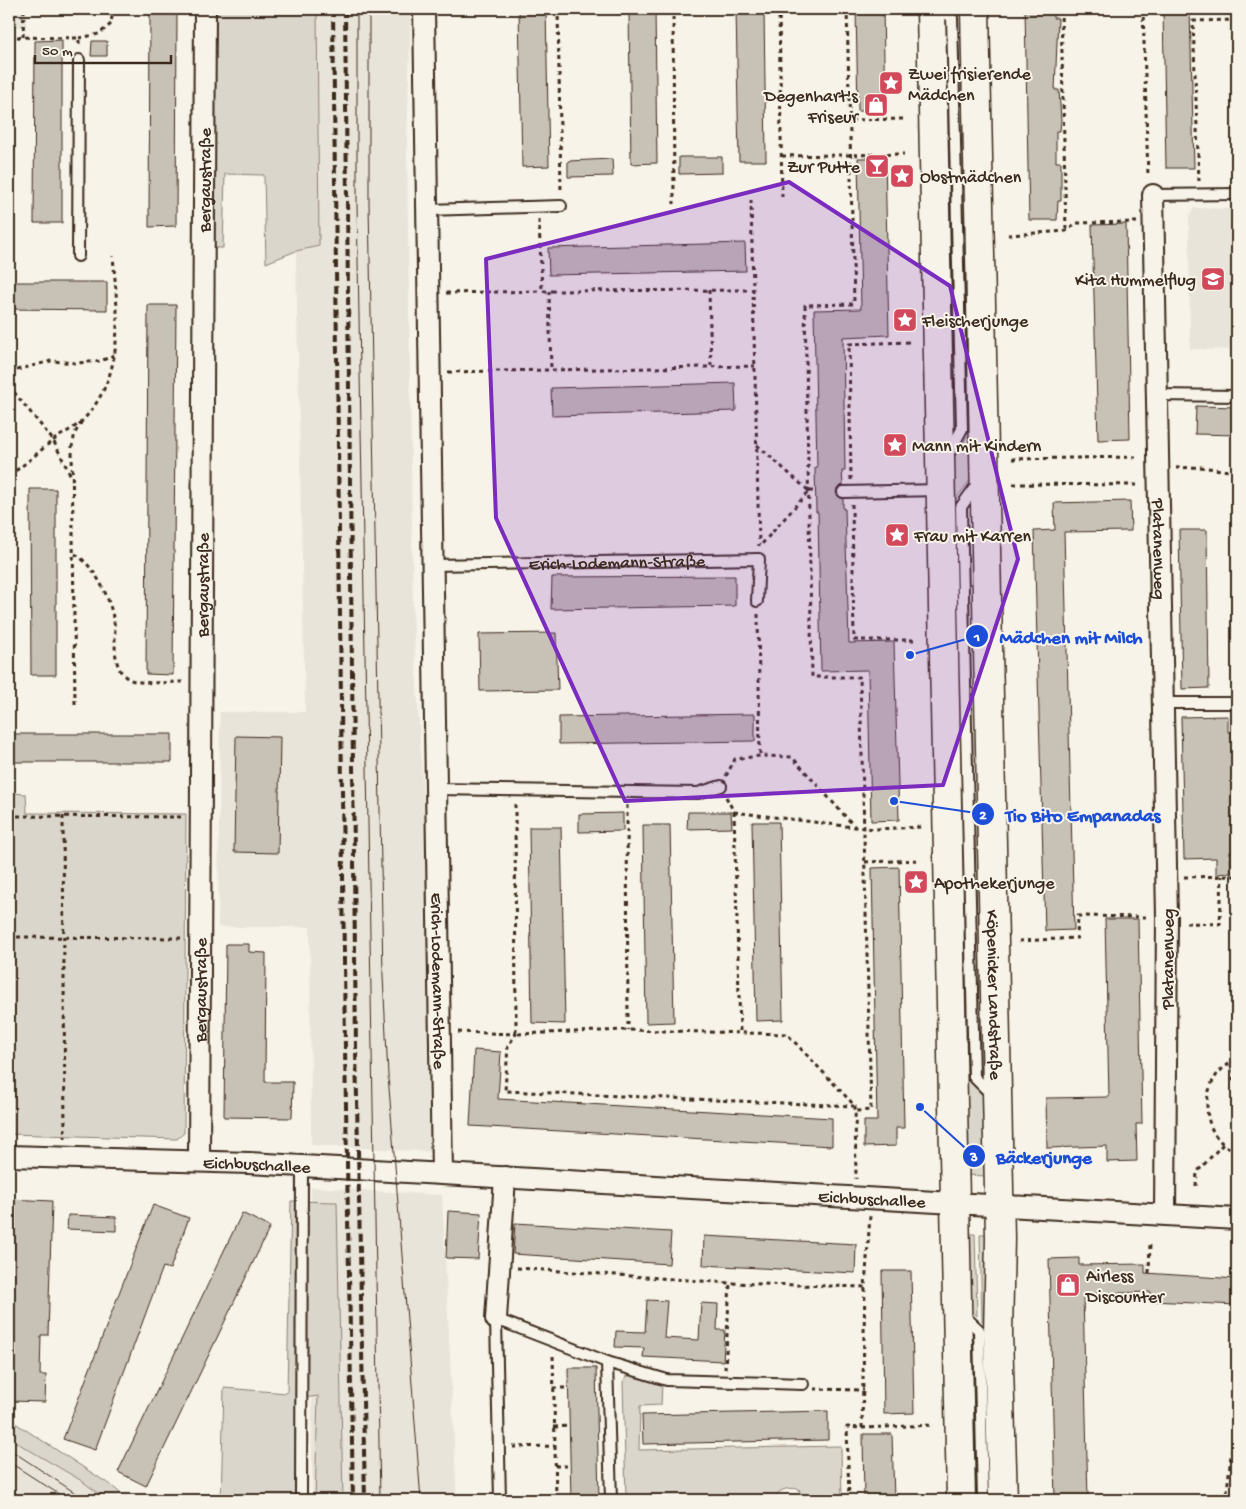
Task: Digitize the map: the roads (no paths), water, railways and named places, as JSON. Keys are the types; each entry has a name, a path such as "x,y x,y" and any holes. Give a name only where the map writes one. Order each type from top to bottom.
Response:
{"main road":[{"path":"931,9 960,1500"},
{"name":"Köpenicker Landstraße","path":"975,9 1000,1205 998,1334 1003,1500"}],"street":[{"name":"Bergaustraße","path":"199,1161 205,9"},
{"name":"Erich-Lodemann-Straße","path":"424,9 442,1174"},
{"name":"Platanenweg","path":"1152,195 1167,920 1165,1214"},
{"name":"Eichbuschallee","path":"9,1156 302,1166 1237,1219"},
{"path":"496,1319 505,1177"}],"lane":[{"path":"843,492 941,479 962,429 952,18 942,9"},
{"path":"78,256 79,60"},
{"path":"1152,195 1237,194"},
{"path":"427,210 561,206"},
{"path":"1157,395 1237,396"},
{"name":"Erich-Lodemann-Straße","path":"433,565 759,559 758,601"},
{"path":"1162,703 1237,703"},
{"path":"436,789 698,793 721,786"},
{"path":"301,1500 302,1166"},
{"path":"956,1310 979,1330 983,1500"},
{"path":"500,1500 497,1448 496,1319 607,1362 667,1380 803,1384"},
{"path":"607,1362 611,1500"}],"tram line":[{"path":"357,9 357,203 380,1500"},
{"path":"369,9 369,203 383,976 388,1075 421,1500"},
{"path":"9,1449 86,1500"},
{"path":"9,1462 68,1500"}],"railway":[{"path":"333,9 345,1049 353,1500"},
{"path":"345,9 356,1049 365,1500"},
{"path":"9,1490 22,1500"}],"place":[{"name":"Zwei frisierende Mädchen","path":"891,83"},
{"name":"Degenhart's Friseur","path":"876,105"},
{"name":"Zur Putte","path":"877,166"},
{"name":"Obstmädchen","path":"902,176"},
{"name":"Kita Hummelflug","path":"1213,279"},
{"name":"Fleischerjunge","path":"905,320"},
{"name":"Mann mit Kindern","path":"895,445"},
{"name":"Frau mit Karren","path":"897,535"},
{"name":"Mädchen mit Milch","path":"910,655"},
{"name":"Tio Bito Empanadas","path":"894,801"},
{"name":"Apothekerjunge","path":"916,882"},
{"name":"Bäckerjunge","path":"920,1107"},
{"name":"Airless Discounter","path":"1068,1285"}]}
